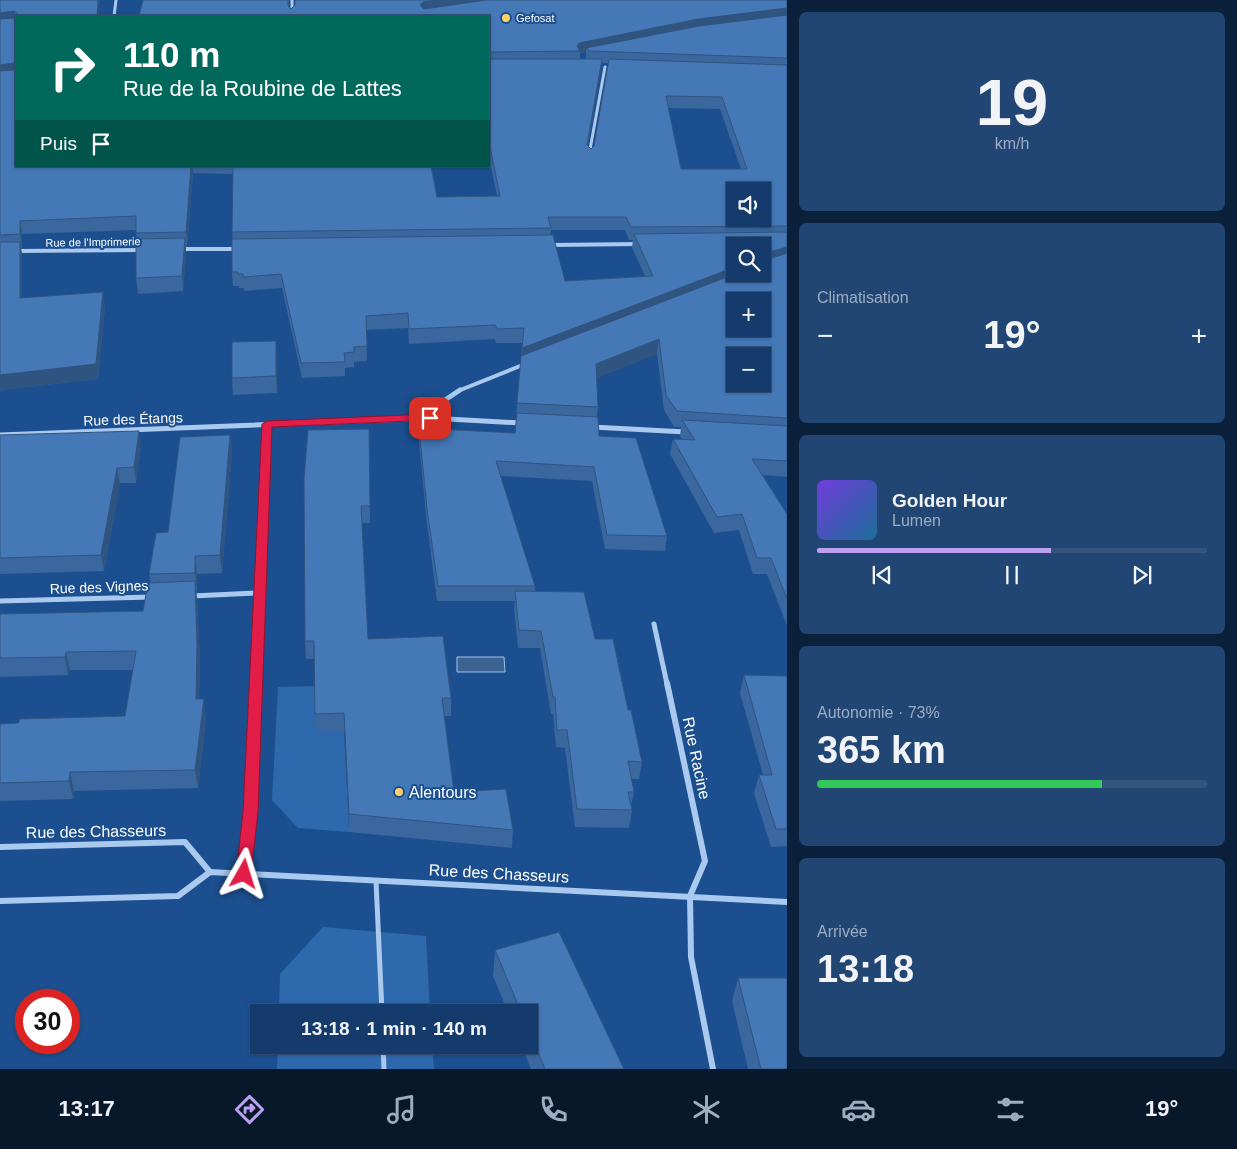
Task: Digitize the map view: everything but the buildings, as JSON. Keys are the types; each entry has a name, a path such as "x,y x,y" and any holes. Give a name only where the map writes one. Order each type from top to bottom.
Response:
{"street":[{"path":"114,15 116,0"},
{"path":"292,0 292,15"},
{"path":"596,67 615,67"},
{"path":"589,158 605,67"},
{"path":"548,245 647,244"},
{"path":"178,250 248,249"},
{"name":"Rue de l'Imprimerie","path":"9,251 148,250"},
{"path":"430,418 439,404 463,388 527,363"},
{"name":"Rue des Étangs","path":"0,435 430,418 529,423"},
{"path":"244,874 250,812 258,593 267,424"},
{"path":"589,426 688,432"},
{"path":"188,596 258,593"},
{"name":"Rue des Vignes","path":"0,602 158,597"},
{"name":"Rue Racine","path":"654,624 705,861 690,896"},
{"name":"Rue des Chasseurs","path":"0,847 185,842 210,872 787,902"},
{"path":"0,901 178,896 210,872"},
{"path":"690,896 691,957 713,1069"}],"lane":[{"path":"376,881 381,952 382,1004"},
{"path":"383,1054 384,1069"}],"shaded area":[{"path":"457,657 504,657 505,672 457,672"},
{"path":"315,686 344,731 349,832 298,828 272,800 278,687"},
{"path":"323,927 426,936 430,1004 279,1004 280,974"},
{"path":"278,1054 433,1054 434,1069 277,1069"}],"place":[{"name":"Gefosat","path":"506,18"},
{"name":"Alentours","path":"399,792"}],"route":[{"path":"244,874 250,812 258,593 267,424 430,418"}]}
